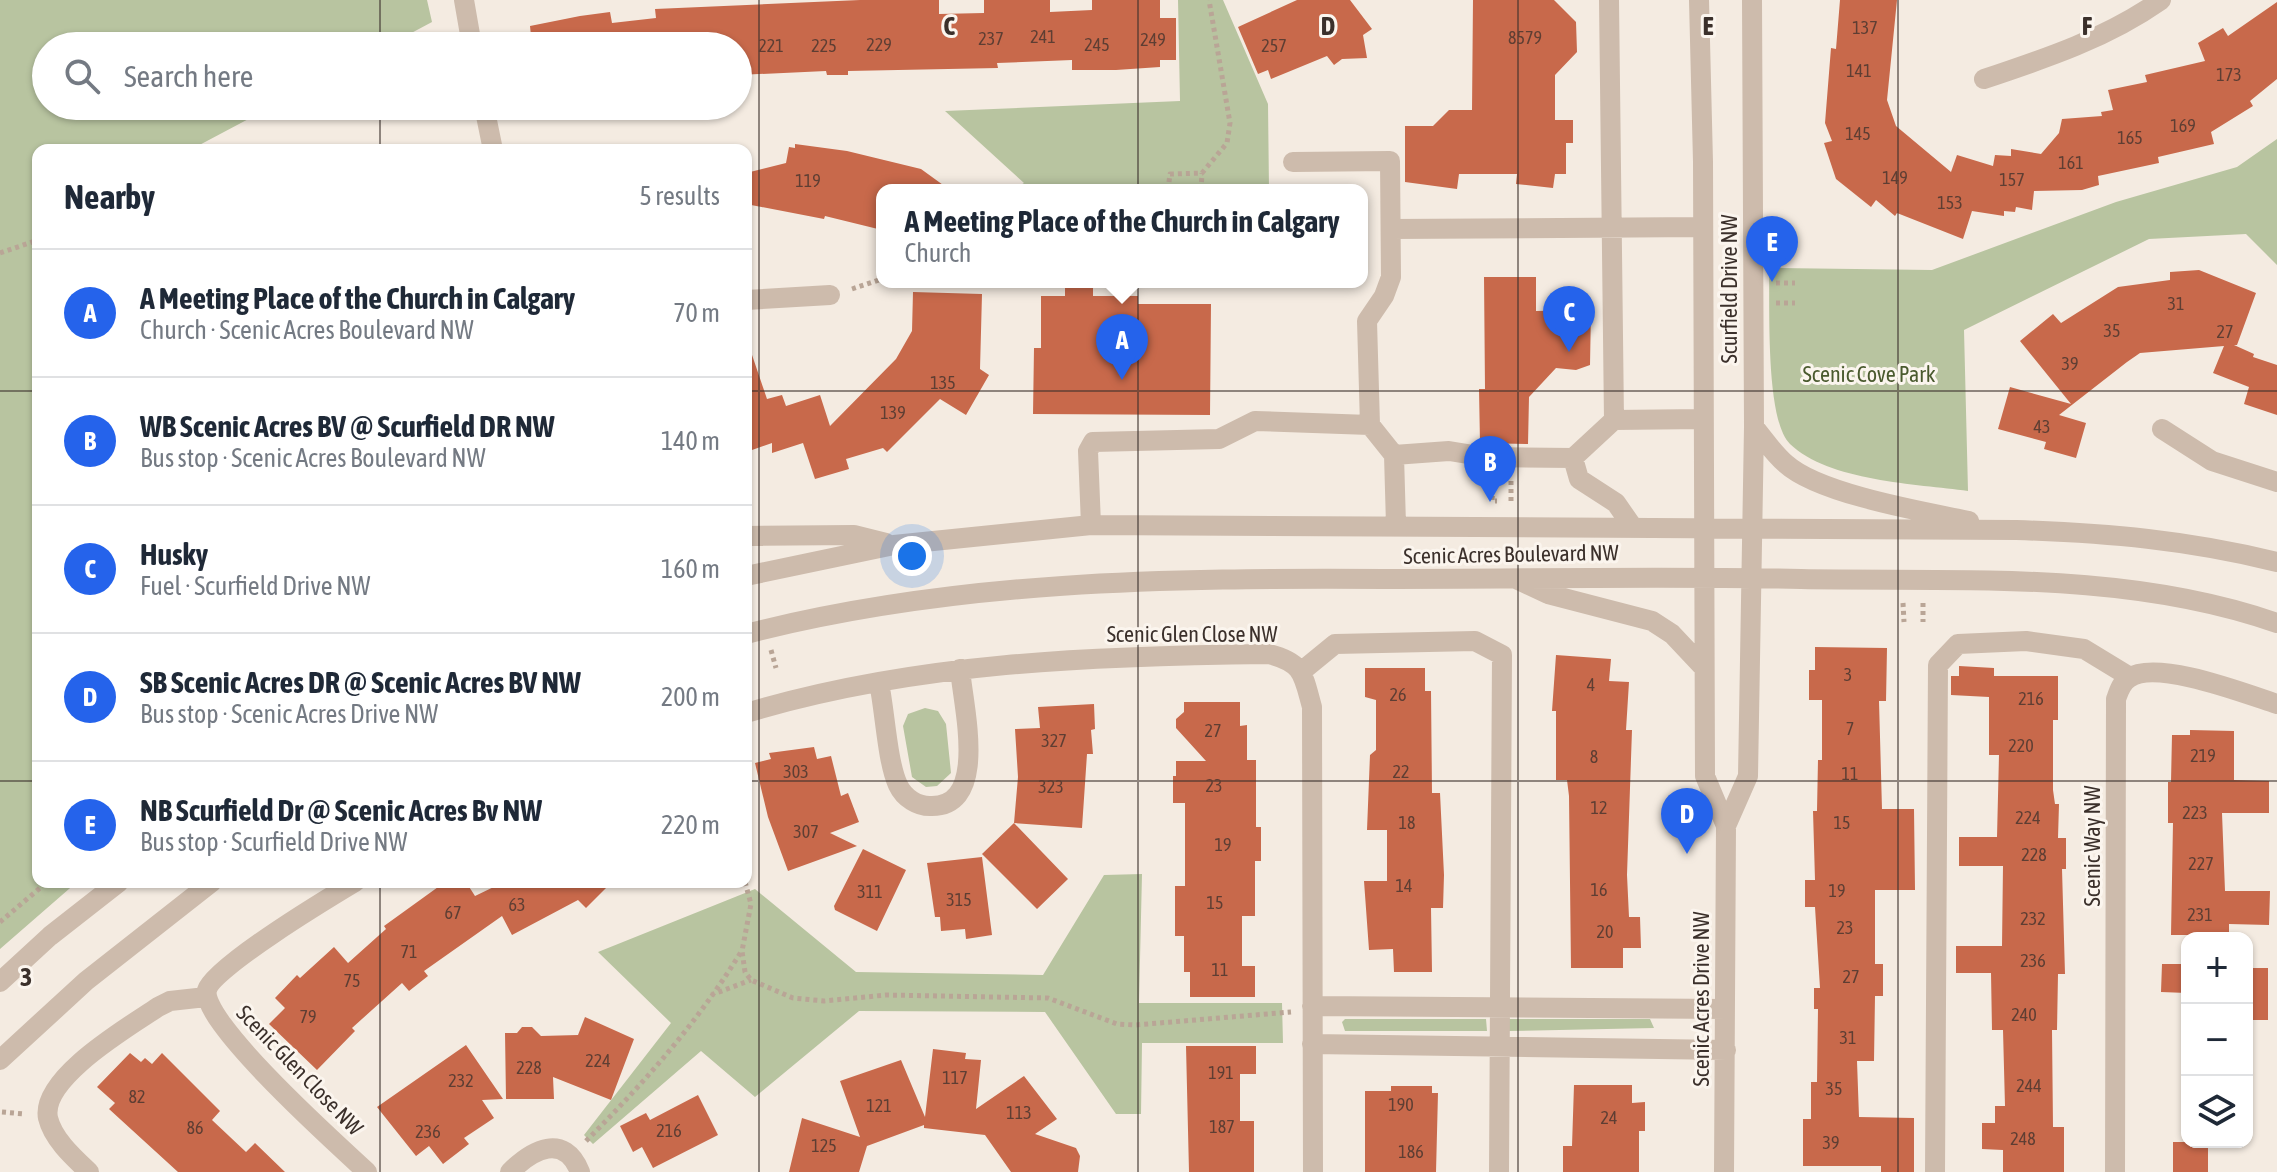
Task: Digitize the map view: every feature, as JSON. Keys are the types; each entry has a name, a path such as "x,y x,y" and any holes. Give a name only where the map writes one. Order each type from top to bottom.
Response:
{"street":[{"path":"464,0 470,32"},
{"path":"1609,0 1614,420"},
{"name":"Scurfield Drive NW","path":"1699,0 1705,577"},
{"name":"Scurfield Drive NW","path":"1752,0 1752,577"},
{"path":"1984,79 2069,51 2132,19 2161,0"},
{"path":"487,120 492,144"},
{"path":"1293,162 1390,161 1391,277 1384,296 1367,321 1370,425 1394,455 1396,525"},
{"path":"1391,229 1703,227"},
{"path":"752,300 830,295"},
{"path":"1394,455 1449,451 1486,457 1573,458 1614,420 1703,419"},
{"path":"1091,525 1088,451 1093,442 1219,439 1255,421 1370,425"},
{"path":"1754,427 1788,467 1815,479 1899,507 2016,530"},
{"path":"2162,429 2212,461 2277,482"},
{"path":"1573,458 1579,479 1616,503 1632,526"},
{"name":"Scenic Acres Boulevard NW","path":"752,575 894,545 1091,525 1632,526 2117,533 2180,540 2277,562"},
{"path":"752,536 854,535 894,545"},
{"path":"1513,577 1548,594 1652,621 1672,634 1704,668"},
{"name":"Scenic Acres Drive NW","path":"1705,577 1705,776 1726,826 1724,1172"},
{"name":"Scenic Acres Drive NW","path":"1726,826 1748,776 1752,577"},
{"name":"Scenic Acres Boulevard NW","path":"752,632 810,618 921,598 1067,583 1210,578 2006,580 2098,586 2198,601 2277,623"},
{"path":"1313,1172 1312,707 1302,671 1335,644 1475,641 1502,655 1499,1172"},
{"path":"1935,1172 1938,665 1958,644 2026,641 2084,649 2130,677 2144,672 2164,673 2277,704"},
{"name":"Scenic Glen Close NW","path":"752,712 879,683 960,669 1123,656 1269,654 1289,659 1302,671"},
{"path":"879,683 897,784 914,802 938,806 959,796 969,776 960,669"},
{"name":"Scenic Way NW","path":"2115,1172 2116,699 2121,685 2130,677"},
{"path":"0,982 50,936 111,888"},
{"path":"0,1060 98,971 204,888"},
{"name":"Scenic Glen Close NW","path":"346,888 237,959 211,982 206,997 210,1010 235,1042 367,1172"},
{"path":"89,1172 54,1134 47,1114 53,1092 75,1067 158,1007 170,1001 206,997"},
{"path":"1312,1006 1725,1009"},
{"path":"1312,1044 1499,1044 1726,1050"},
{"path":"510,1172 529,1153 551,1148 571,1157 580,1172"}],"path":[{"path":"1201,184 1202,173 1227,143 1230,123 1209,0"},
{"path":"1169,184 1170,174 1202,173"},
{"path":"0,253 32,242"},
{"path":"830,295 876,281"},
{"path":"1773,303 1795,303"},
{"path":"1493,479 1492,501 1524,501"},
{"path":"1511,479 1511,501"},
{"path":"1903,598 1904,622"},
{"path":"771,649 776,668"},
{"path":"0,922 40,888"},
{"path":"747,888 751,904 742,964 751,980 793,998 824,1001 886,995 1048,998 1117,1024 1135,1025 1198,1017 1286,1014"},
{"path":"587,1141 667,1057 695,1022 709,995 742,951"},
{"path":"709,995 751,980"}],"green space":[{"path":"0,0 427,0 432,22 413,32 32,32 32,120 247,120 201,144 32,144 32,888 70,888 0,949"},
{"path":"1178,0 1223,0 1268,104 1269,184 1022,184 945,111 1180,101"},
{"name":"Scenic Cove Park","path":"2277,139 2277,265 2246,234 2149,239 1964,330 1968,491 1874,479 1827,466 1790,444 1782,431 1776,412 1770,361 1769,268 1932,270 2116,202 2237,167"},
{"path":"925,708 938,711 946,724 951,773 937,786 926,787 912,777 903,726 908,714"},
{"path":"1142,874 1139,1003 1282,1003 1283,1043 1142,1043 1141,1114 1116,1114 1045,1012 859,1011 755,1097 701,1051 593,1144 584,1135 671,1023 598,952 755,889 856,972 1043,975 1104,875"},
{"path":"1345,1019 1486,1019 1487,1031 1345,1031 1342,1022"},
{"path":"1509,1019 1650,1019 1654,1028 1509,1031"}],"building":[{"path":"860,0 939,0 939,14 984,13 984,0 1050,0 1050,12 1092,10 1092,0 1160,0 1160,18 1176,18 1176,60 1160,60 1160,67 1116,70 1072,70 1072,60 997,63 998,68 848,71 848,75 827,75 826,71 752,74 752,32 531,32 530,26 610,12 612,23 656,18 655,9"},
{"path":"1297,0 1350,0 1372,29 1363,35 1367,58 1342,59 1334,65 1327,56 1271,79 1268,70 1258,74 1238,27"},
{"path":"1473,0 1554,0 1576,22 1577,52 1555,75 1555,120 1573,120 1573,143 1566,143 1566,174 1555,174 1553,188 1516,184 1517,174 1459,174 1457,189 1405,182 1405,126 1433,126 1449,110 1472,110"},
{"path":"1840,0 1897,0 1887,100 1896,126 1951,172 1957,155 1993,166 1995,155 2011,156 2011,149 2041,154 2059,133 2062,119 2102,116 2101,112 2113,110 2108,90 2147,82 2145,75 2205,61 2198,43 2223,28 2228,36 2277,2 2277,79 2250,101 2253,106 2211,132 2214,144 2158,157 2159,163 2098,176 2099,185 2082,190 2034,191 2032,210 2016,207 2015,212 2004,211 2004,216 1972,211 1963,239 1897,213 1895,216 1876,200 1871,207 1836,179 1824,143 1832,141 1825,123 1831,48 1836,49"},
{"path":"795,144 847,151 921,169 942,184 876,184 876,229 825,216 824,219 752,205 752,172 786,163 789,147 795,148"},
{"path":"2199,270 2256,293 2237,345 2234,345 2254,354 2253,357 2277,365 2277,415 2244,404 2249,387 2213,373 2224,346 2140,353 2127,362 2059,415 2086,423 2076,458 2044,449 2046,442 1998,429 2010,387 2071,404 2020,341 2053,314 2061,323 2118,287 2170,280 2170,272"},
{"path":"1484,277 1536,277 1536,311 1591,310 1590,365 1576,370 1556,368 1529,397 1528,444 1480,443 1479,389 1485,389"},
{"path":"1065,288 1093,288 1093,296 1138,296 1138,304 1211,304 1210,415 1033,414 1034,348 1041,348 1041,296 1065,296"},
{"path":"913,292 982,294 980,369 989,375 966,415 940,399 887,452 883,448 846,459 849,469 815,479 803,443 772,453 772,443 752,450 752,355 767,399 782,395 786,406 820,395 830,426 896,359 912,331"},
{"path":"1815,647 1887,648 1886,701 1879,701 1882,809 1914,809 1915,890 1875,890 1875,964 1883,964 1883,996 1875,996 1874,1061 1857,1061 1859,1117 1914,1118 1914,1172 1881,1172 1881,1166 1803,1166 1803,1119 1811,1119 1811,1082 1817,1082 1818,1009 1814,1009 1814,988 1820,988 1815,907 1805,907 1805,880 1815,880 1813,811 1817,811 1818,760 1822,760 1822,700 1809,700 1809,670 1815,670"},
{"path":"1556,655 1611,659 1609,681 1629,682 1626,730 1632,730 1627,875 1629,917 1640,917 1641,948 1623,948 1623,968 1571,968 1569,796 1567,780 1556,780 1556,711 1552,711"},
{"path":"1959,666 1994,668 1994,676 2058,676 2058,720 2053,720 2053,790 2055,804 2059,804 2058,838 2066,838 2066,869 2062,869 2065,974 2058,974 2057,1030 2052,1030 2053,1127 2064,1127 2064,1172 2003,1172 2003,1150 1982,1149 1982,1123 1995,1123 1995,1106 2005,1106 2003,1030 1992,1030 1991,973 1956,973 1956,946 2002,946 2003,866 1959,866 1959,837 1997,837 1999,755 1989,755 1989,697 1951,695 1951,676 1959,676"},
{"path":"1365,668 1425,668 1425,691 1431,691 1432,793 1440,793 1444,875 1443,908 1431,908 1432,972 1394,972 1393,949 1369,950 1364,881 1387,881 1387,830 1367,830 1370,755 1376,750 1376,700 1365,697"},
{"path":"1184,702 1240,702 1240,726 1247,725 1247,760 1256,760 1256,827 1261,827 1261,861 1255,861 1255,916 1242,916 1242,966 1255,966 1255,997 1190,997 1190,972 1184,972 1184,936 1175,936 1175,886 1185,886 1185,803 1173,803 1173,776 1176,776 1176,761 1206,761 1176,728 1176,719 1184,712"},
{"path":"1094,704 1095,729 1091,730 1093,754 1087,754 1082,828 1014,823 1018,777 1015,729 1040,728 1038,707"},
{"path":"2190,730 2234,731 2234,780 2269,781 2269,813 2222,813 2225,891 2270,891 2269,925 2229,924 2229,932 2181,932 2181,935 2171,935 2173,823 2168,823 2168,782 2171,782 2172,735 2190,735"},
{"path":"814,747 817,759 831,756 841,796 848,793 859,822 830,833 857,846 788,871 768,817 755,763 771,759 769,753"},
{"path":"1014,823 1068,879 1037,909 982,854"},
{"path":"863,849 906,870 877,931 835,910 834,906"},
{"path":"982,857 992,935 966,939 965,929 941,931 940,917 935,917 927,863"},
{"path":"437,888 470,888 475,896 492,888 606,888 586,908 578,900 512,935 502,916 424,971 428,976 409,991 402,983 352,1028 355,1031 317,1070 269,1024 285,1008 275,998 297,975 300,978 334,947 348,963 386,929 384,926"},
{"path":"2162,964 2181,964 2181,993 2161,992"},
{"path":"2253,968 2268,968 2268,1020 2253,1020"},
{"path":"585,1017 634,1039 611,1100 553,1077 554,1099 506,1099 505,1033 517,1033 522,1027 532,1027 541,1036 578,1035"},
{"path":"466,1045 503,1099 482,1100 494,1118 464,1138 469,1144 443,1164 429,1146 416,1156 377,1107"},
{"path":"1186,1046 1256,1046 1256,1074 1240,1074 1240,1121 1254,1121 1254,1172 1189,1172"},
{"path":"933,1049 966,1053 965,1059 981,1060 976,1109 1024,1076 1057,1119 1035,1134 1076,1148 1080,1156 1078,1172 1011,1172 985,1135 924,1128 924,1125 867,1146 859,1172 789,1172 802,1118 860,1137 840,1081 901,1060 925,1117"},
{"path":"130,1053 141,1062 145,1058 152,1064 162,1053 220,1111 212,1120 246,1152 255,1143 285,1172 178,1172 109,1109 115,1103 97,1087"},
{"path":"1574,1085 1632,1085 1632,1103 1645,1102 1645,1131 1639,1131 1639,1172 1563,1172 1563,1146 1572,1146"},
{"path":"1391,1086 1432,1086 1432,1093 1438,1093 1436,1172 1365,1172 1365,1091 1391,1091"},
{"path":"698,1095 718,1135 653,1168 642,1147 633,1152 620,1126 646,1113 650,1120"},
{"path":"2173,1142 2181,1142 2181,1148 2208,1148 2208,1172 2173,1172"}],"place":[{"name":"NB Scurfield Dr @ Scenic Acres Bv NW","path":"1772,282"},
{"name":"Husky","path":"1569,352"},
{"name":"A Meeting Place of the Church in Calgary","path":"1122,380"},
{"name":"WB Scenic Acres BV @ Scurfield DR NW","path":"1490,502"},
{"name":"SB Scenic Acres DR @ Scenic Acres BV NW","path":"1687,854"}]}
